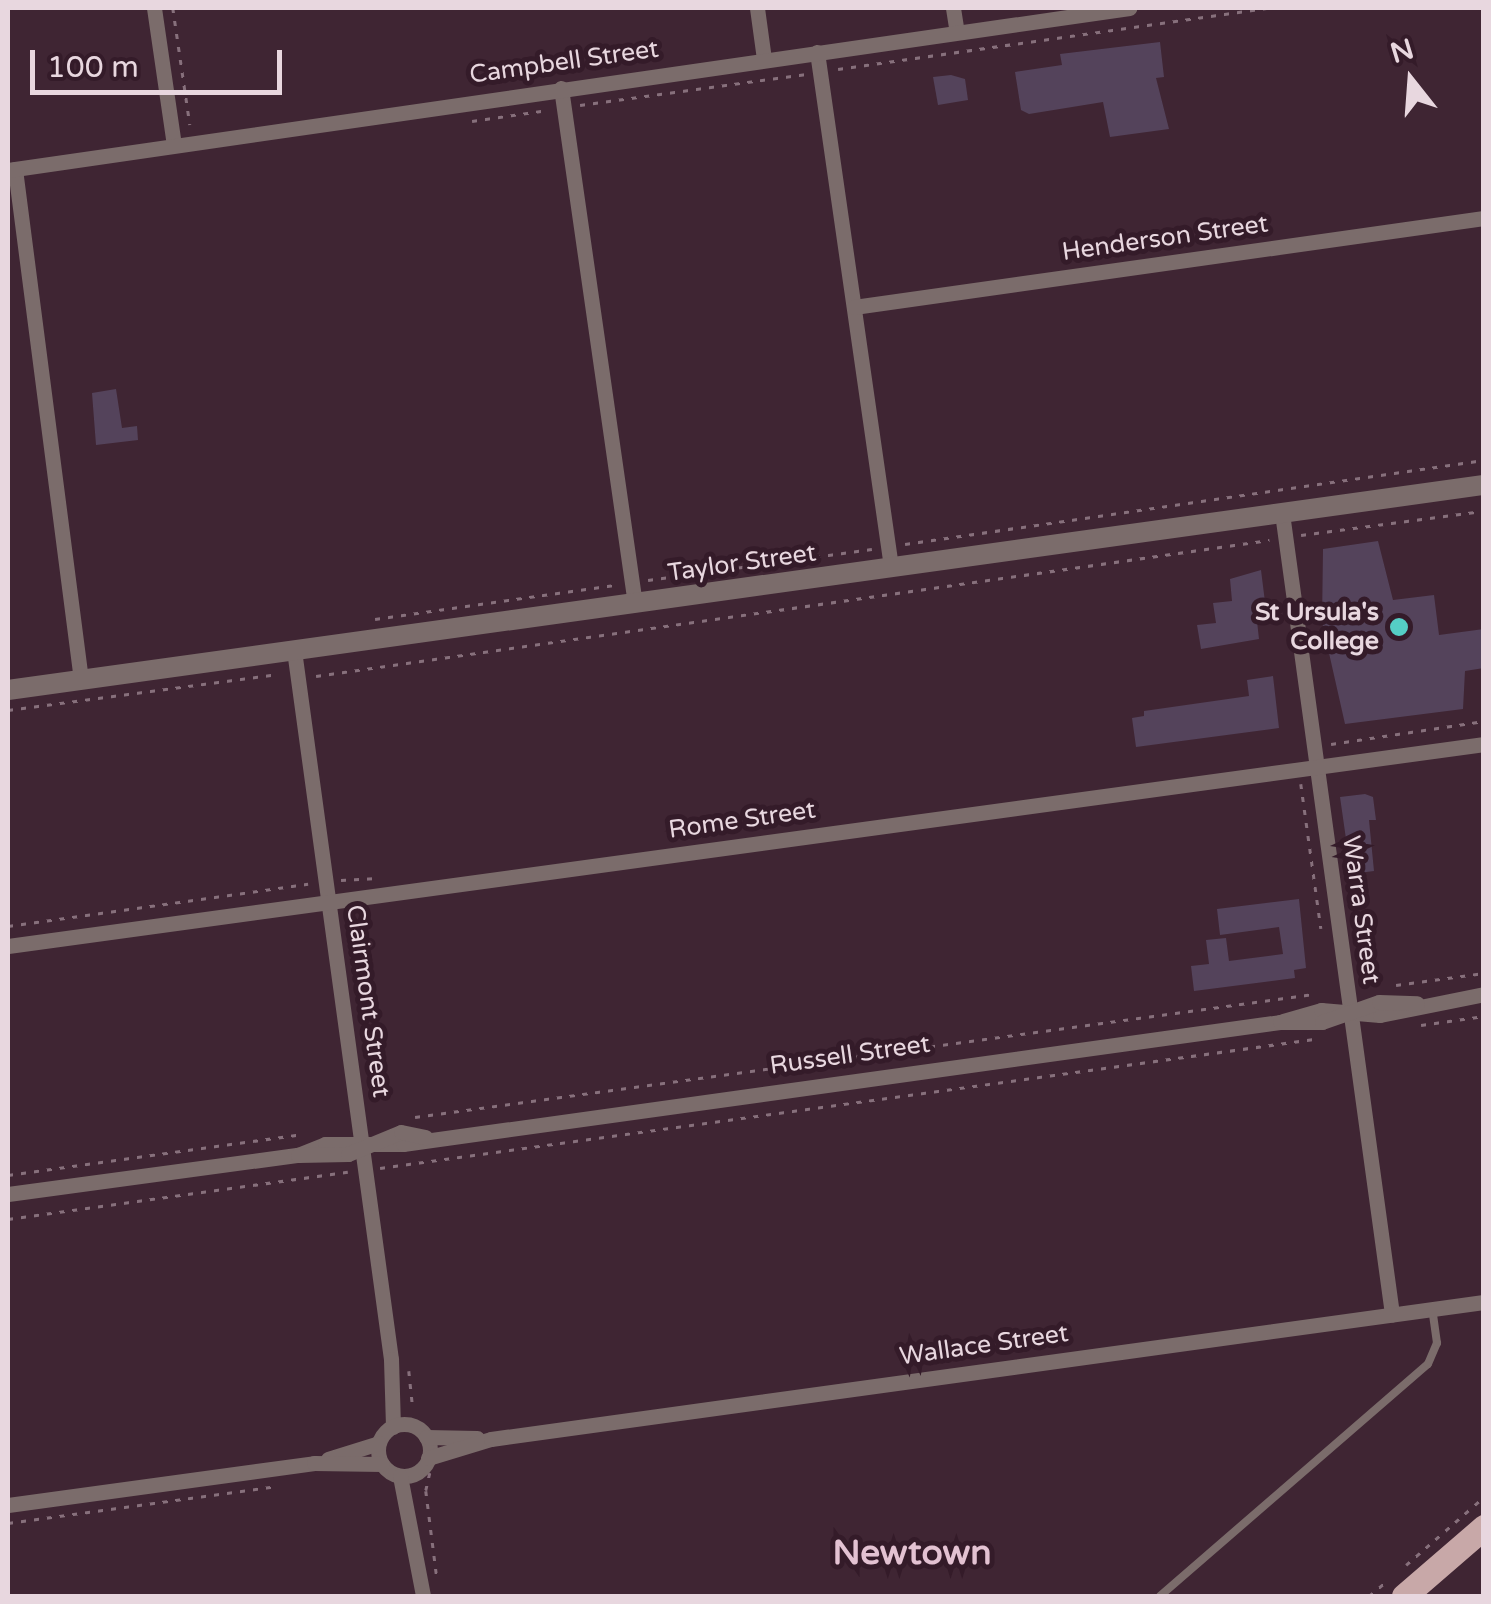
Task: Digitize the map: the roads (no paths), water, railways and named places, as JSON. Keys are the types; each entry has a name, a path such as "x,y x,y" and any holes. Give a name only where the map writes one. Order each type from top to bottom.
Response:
{"main road":[{"path":"1404,1596 1484,1527"}],"street":[{"path":"154,8 174,145"},
{"path":"757,8 764,59"},
{"path":"953,8 957,32"},
{"name":"Campbell Street","path":"11,169 1128,8"},
{"path":"817,52 889,557"},
{"path":"561,88 633,593"},
{"path":"11,169 81,680"},
{"name":"Henderson Street","path":"854,307 1484,218"},
{"name":"Taylor Street","path":"8,690 294,650 633,593 889,557 1282,513 1484,485"},
{"name":"Warra Street","path":"1282,513 1314,748 1308,768 1347,989 1392,1314"},
{"name":"Clairmont Street","path":"294,650 400,1426"},
{"name":"Rome Street","path":"8,946 1484,744"},
{"name":"Russell Street","path":"8,1194 298,1154 337,1156 362,1146 1280,1022 1320,1010 1350,1012 1394,1000 1417,1004 1484,994"},
{"name":"Wallace Street","path":"428,1458 490,1439 1484,1302"},
{"path":"314,1463 379,1443 400,1426 426,1437 428,1458 407,1475"},
{"name":"Wallace Street","path":"426,1437 490,1439"},
{"path":"379,1443 382,1464"},
{"path":"8,1504 314,1463 382,1464 407,1475"},
{"path":"407,1475 423,1596"}],"lane":[{"path":"1160,1596 1428,1364 1437,1343 1432,1308"}],"place":[{"name":"St Ursula's College","path":"1399,627"}],"district":[{"name":"Newtown","path":"912,1553"}]}
